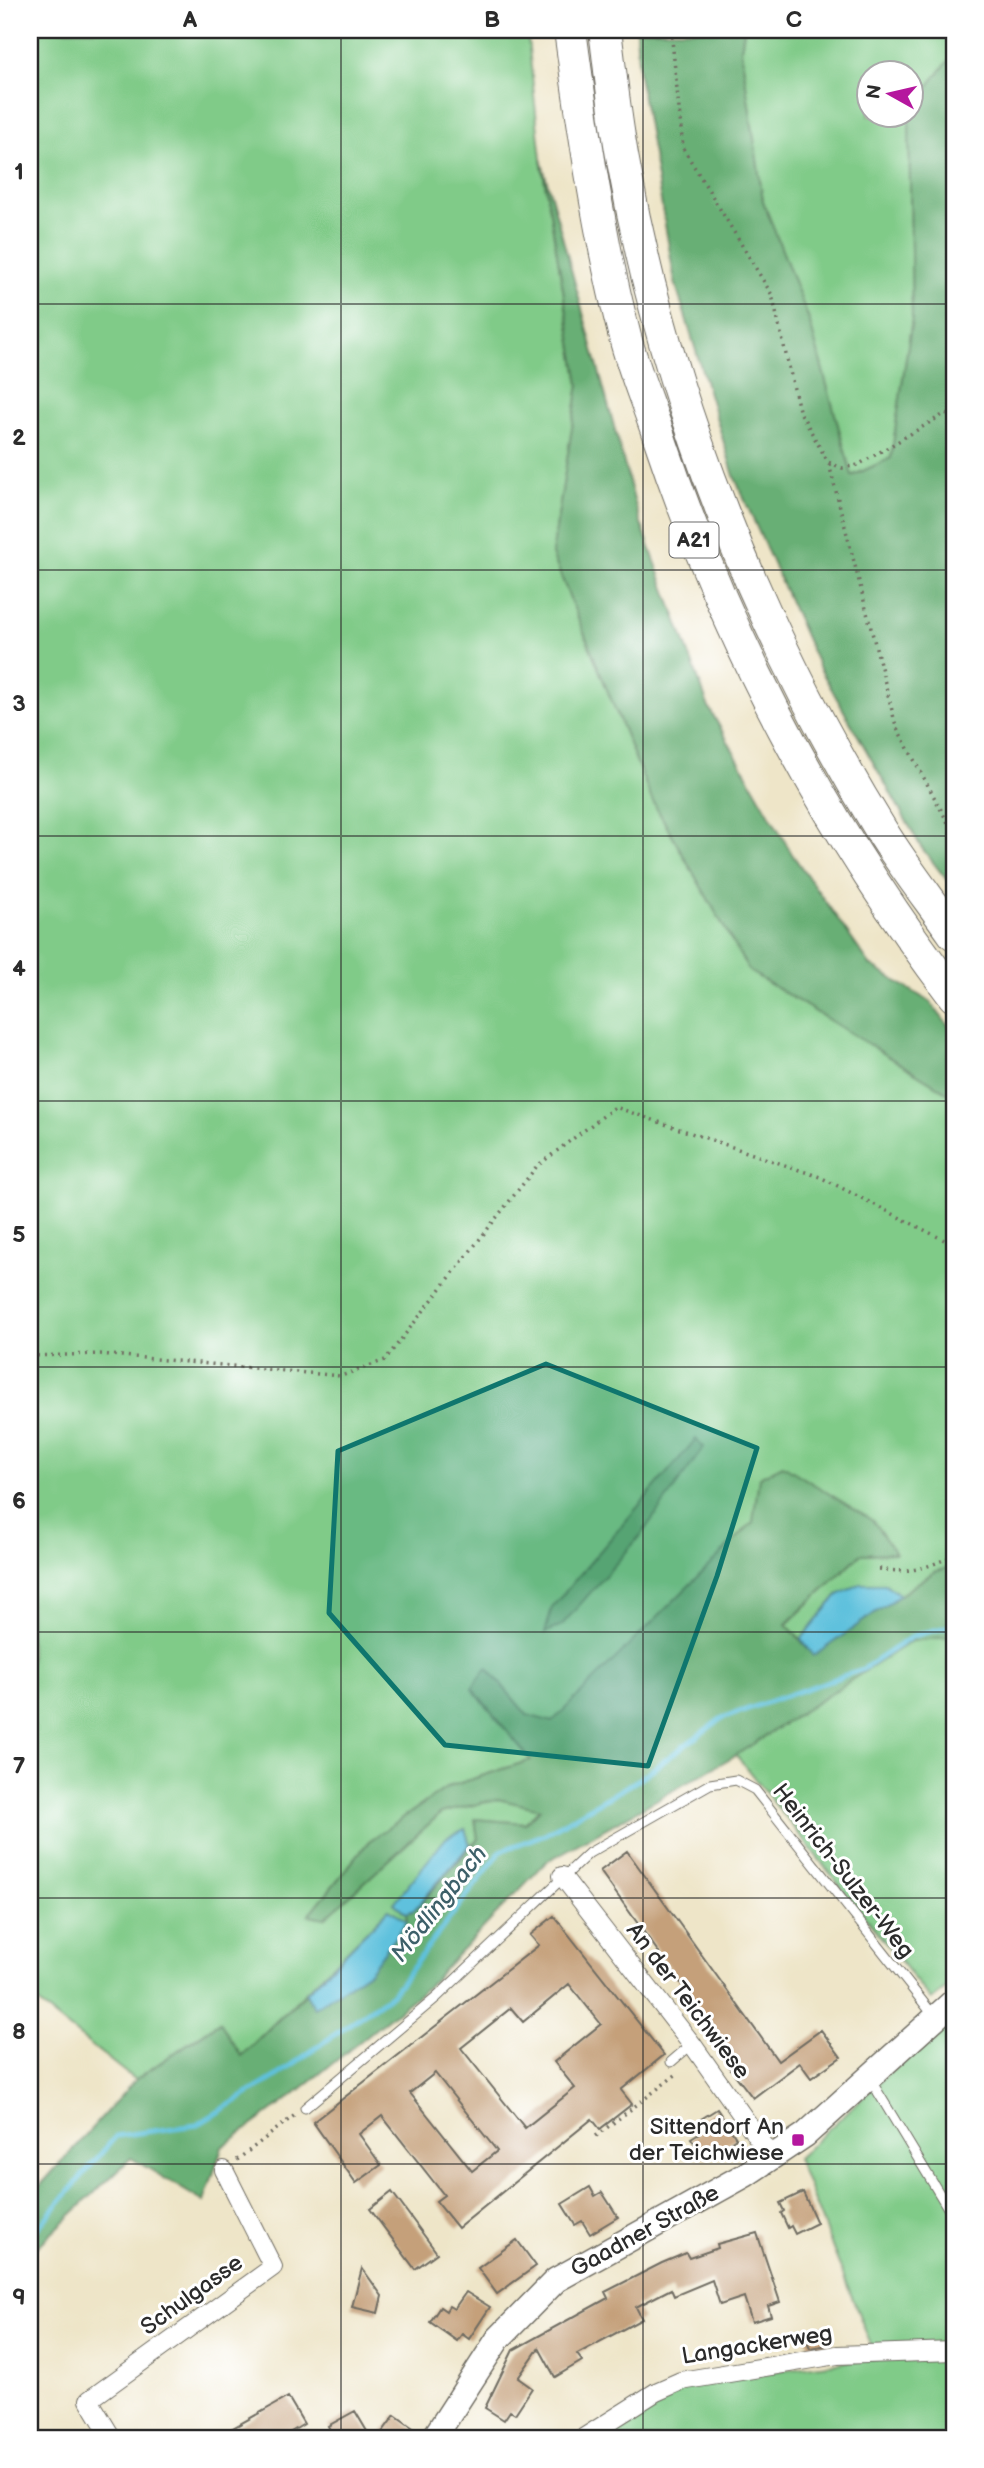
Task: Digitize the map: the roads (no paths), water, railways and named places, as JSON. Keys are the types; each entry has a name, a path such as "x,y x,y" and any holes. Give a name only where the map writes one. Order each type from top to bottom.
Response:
{"highway":[{"name":"A21","path":"570,30 589,172 626,339 690,529 764,694 852,850 954,996"},
{"name":"A21","path":"605,30 624,167 662,332 724,517 798,682 882,831 954,934"}],"street":[{"name":"An der Teichwiese","path":"562,1875 697,2050 772,2158"},
{"name":"Gaadner Straße","path":"434,2438 498,2339 556,2280 772,2158 805,2135 954,2001"},
{"name":"Schulgasse","path":"112,2438 89,2400 273,2267 224,2170"},
{"name":"Langackerweg","path":"583,2438 656,2392 681,2381 837,2356 954,2351"}],"lane":[{"name":"Heinrich-Sulzer-Weg","path":"305,2108 437,1997 562,1875 589,1853 709,1784 736,1780 755,1790 935,2018"},
{"path":"671,2062 697,2050"},
{"path":"870,2078 954,2218"}],"water":[{"path":"860,1584 885,1584 900,1595 814,1656 801,1639 838,1595"},
{"path":"465,1829 470,1845 414,1910 406,1913 394,1903 446,1838"},
{"path":"389,1909 407,1921 370,1971 314,2008 306,1993"}],"waterway":[{"name":"Mödlingbach","path":"30,2237 116,2136 197,2125 275,2077 392,1994 501,1851 545,1834 638,1780 722,1718 863,1669 913,1636 954,1625"}],"place":[{"name":"Sittendorf An der Teichwiese","path":"798,2140"}]}
